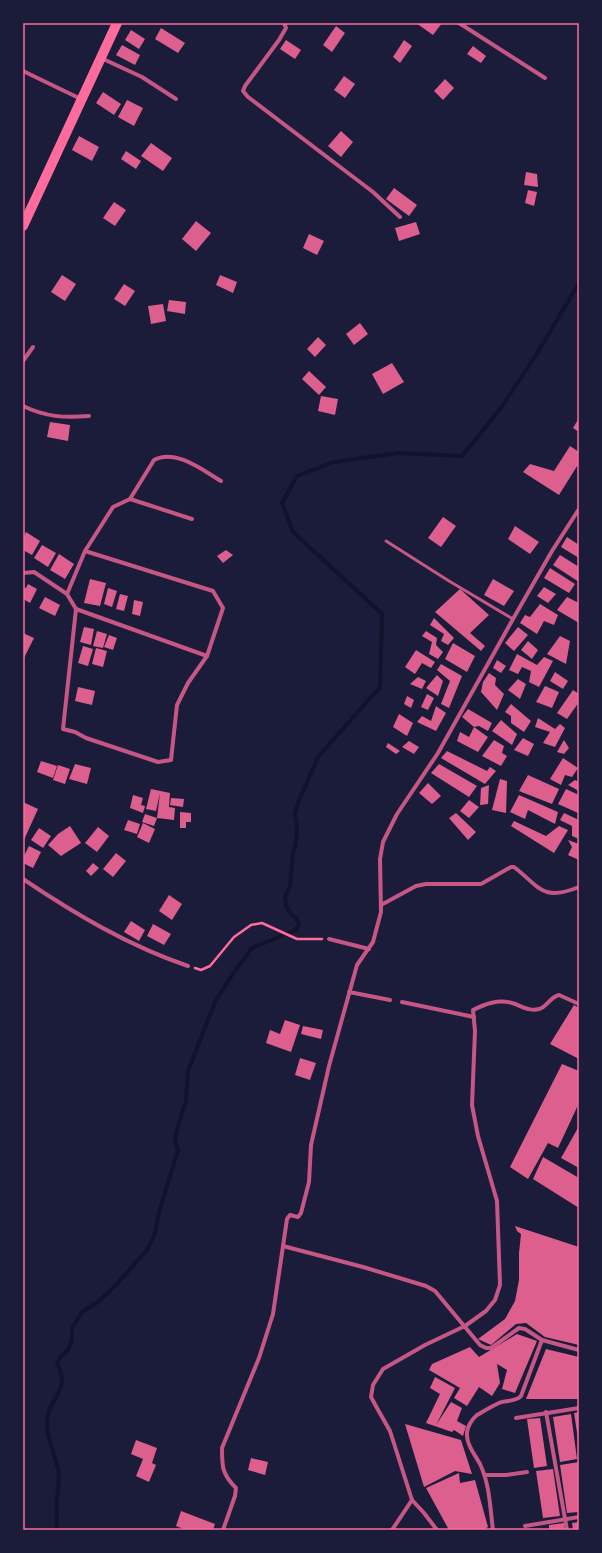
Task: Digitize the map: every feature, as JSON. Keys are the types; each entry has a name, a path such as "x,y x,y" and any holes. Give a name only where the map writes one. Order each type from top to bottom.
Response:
{"main road":[{"path":"23,226 117,23"}],"street":[{"path":"284,23 286,28 279,40 243,91 373,192 400,217"},
{"path":"459,23 545,78"},
{"path":"101,58 142,77 176,99"},
{"path":"23,71 81,99"},
{"path":"23,361 32,347"},
{"path":"23,406 56,417 66,418 89,416"},
{"path":"67,594 85,551 113,507 130,499 154,460 160,456 166,456 189,461 222,481"},
{"path":"130,499 192,519"},
{"path":"223,1530 235,1496 236,1488 224,1474 221,1464 222,1448 259,1358 273,1314 287,1219 290,1215 300,1216 304,1203 309,1182 311,1145 329,1066 357,964 373,942 381,912 380,859 383,842 397,814 438,753 552,551 579,508"},
{"path":"23,573 34,572 67,594 76,609 63,729 158,762 171,760 177,705 188,683 207,656 223,608 213,591 85,551"},
{"path":"76,609 207,656"},
{"path":"381,905 416,886 426,884 481,884 511,867 517,870 544,892 558,893 579,887"},
{"path":"23,879 96,925 159,956 188,966"},
{"path":"329,939 369,949"},
{"path":"350,992 390,1000"},
{"path":"437,1530 412,1500 390,1431 371,1397 376,1380 384,1369 425,1345 465,1326 486,1311 495,1300 500,1285 497,1201 478,1136 472,1105 475,1031 473,1010 499,1001 536,1010 541,1009 553,997 558,995 579,1004"},
{"path":"402,1002 474,1016"},
{"path":"284,1246 363,1266 426,1286 436,1291 480,1345 490,1348 519,1328 525,1329 542,1340 579,1350"},
{"path":"493,1530 489,1493 485,1475 468,1442 467,1433 477,1416 497,1404 507,1400 517,1400 522,1396 542,1340"},
{"path":"516,1418 546,1412 579,1408"},
{"path":"546,1412 567,1530"},
{"path":"485,1475 506,1475 527,1472"},
{"path":"392,1530 412,1500"},
{"path":"526,1526 579,1516"}],"lane":[{"path":"386,541 513,619"}],"path":[{"path":"188,966 201,970 210,966 234,937 251,925 262,923 298,939 329,939"}],"building":[{"path":"416,23 442,23 433,35"},
{"path":"336,26 345,33 332,52 323,45"},
{"path":"161,28 185,43 178,53 155,39"},
{"path":"131,30 145,39 139,49 125,40"},
{"path":"286,40 301,50 295,59 280,49"},
{"path":"404,40 412,46 400,63 393,57"},
{"path":"122,45 140,55 135,65 116,55"},
{"path":"473,46 486,56 481,63 467,54"},
{"path":"344,76 355,84 345,98 334,90"},
{"path":"445,79 454,88 443,100 434,91"},
{"path":"103,92 121,104 114,115 96,103"},
{"path":"127,100 143,108 134,126 118,117"},
{"path":"341,131 353,142 341,157 328,146"},
{"path":"79,136 99,147 92,161 72,150"},
{"path":"151,143 172,158 163,171 141,156"},
{"path":"126,151 141,161 136,169 121,159"},
{"path":"526,172 537,174 538,187 524,185"},
{"path":"394,188 417,205 409,216 386,199"},
{"path":"528,190 537,192 534,206 525,203"},
{"path":"114,202 126,210 115,226 103,218"},
{"path":"196,221 211,233 196,251 182,239"},
{"path":"416,222 420,234 399,241 395,228"},
{"path":"309,234 324,241 317,255 303,248"},
{"path":"62,275 76,284 65,301 51,292"},
{"path":"220,275 237,282 233,293 216,285"},
{"path":"124,284 135,291 125,306 114,299"},
{"path":"169,300 186,302 185,314 167,311"},
{"path":"163,304 166,321 151,324 148,306"},
{"path":"360,323 368,334 354,345 346,334"},
{"path":"318,337 326,345 315,357 307,349"},
{"path":"392,363 404,382 383,394 372,374"},
{"path":"309,371 326,387 319,395 302,379"},
{"path":"321,396 338,399 335,415 318,411"},
{"path":"579,418 579,432 573,428"},
{"path":"50,422 70,425 68,441 47,437"},
{"path":"570,446 579,452 579,463 559,495 523,472 530,464 554,471"},
{"path":"443,517 456,526 441,547 428,538"},
{"path":"515,526 539,542 530,554 508,539"},
{"path":"26,532 40,541 32,555 23,550 23,538"},
{"path":"567,537 579,545 579,558 561,547"},
{"path":"42,545 56,553 48,567 34,558"},
{"path":"226,550 233,555 223,563 217,556"},
{"path":"59,554 74,564 65,579 50,570"},
{"path":"560,555 579,567 579,582 553,565"},
{"path":"550,568 575,584 569,593 544,578"},
{"path":"90,579 106,583 100,606 84,603"},
{"path":"493,579 514,591 504,606 484,595"},
{"path":"28,584 37,589 30,603 23,599 23,587 26,588"},
{"path":"544,587 556,594 548,603 537,596"},
{"path":"108,588 117,591 112,607 104,604"},
{"path":"460,589 489,615 470,633 485,646 481,651 435,612"},
{"path":"120,594 128,596 124,611 116,609"},
{"path":"45,597 60,605 55,616 39,608"},
{"path":"567,597 579,603 579,623 557,610"},
{"path":"134,600 143,602 140,616 132,614"},
{"path":"540,604 558,615 554,625 544,621 537,634 520,623 525,615 530,617"},
{"path":"434,618 454,638 448,645 441,641 444,634 430,625"},
{"path":"84,627 94,629 91,645 80,642"},
{"path":"518,627 528,635 514,651 505,643"},
{"path":"97,631 107,634 103,648 93,646"},
{"path":"426,631 437,638 436,645 443,652 438,659 429,654 432,642 422,636"},
{"path":"23,633 34,638 23,660"},
{"path":"109,635 117,638 113,650 104,647"},
{"path":"560,636 570,641 566,664 547,654"},
{"path":"528,641 538,650 532,659 521,650"},
{"path":"453,643 475,656 467,672 445,659"},
{"path":"83,646 93,649 88,666 78,663"},
{"path":"96,648 107,651 103,667 92,664"},
{"path":"416,650 435,662 431,668 422,663 415,674 405,667"},
{"path":"517,654 537,665 544,657 553,661 539,687 529,682 531,671 522,667 518,674 509,670"},
{"path":"497,660 506,666 501,673 493,668"},
{"path":"441,664 462,676 449,708 441,704 450,681 437,670"},
{"path":"555,672 568,681 563,689 550,681"},
{"path":"489,673 496,678 495,685 504,694 497,710 481,692 483,682"},
{"path":"437,675 443,681 438,696 426,688"},
{"path":"418,677 426,681 422,689 410,684"},
{"path":"518,679 526,684 520,699 508,690"},
{"path":"545,686 559,692 552,708 536,702"},
{"path":"78,687 95,691 92,705 75,701"},
{"path":"573,690 579,694 579,702 567,719 557,713"},
{"path":"427,694 434,698 428,710 421,707"},
{"path":"407,696 414,700 411,708 404,704"},
{"path":"511,704 531,721 524,732 511,723 511,716 505,712"},
{"path":"436,706 446,713 436,731 417,722 422,716 431,721"},
{"path":"468,709 492,723 488,731 479,726 474,727 462,717"},
{"path":"399,714 413,723 407,736 393,727"},
{"path":"538,718 555,729 560,724 565,728 555,747 543,743 550,732 535,727"},
{"path":"501,720 517,734 512,745 492,731"},
{"path":"474,727 488,737 478,752 457,741 460,732 469,737"},
{"path":"523,738 534,744 528,756 514,750"},
{"path":"494,740 504,746 502,753 507,756 501,766 482,756"},
{"path":"564,740 569,748 564,754 557,752"},
{"path":"409,741 419,747 414,754 402,747"},
{"path":"388,743 400,751 396,754 386,747"},
{"path":"447,751 487,771 490,767 496,771 485,784 441,758"},
{"path":"563,758 578,768 572,777 565,775 561,785 550,779"},
{"path":"41,761 57,766 53,778 37,772"},
{"path":"75,764 91,768 87,784 69,779"},
{"path":"439,764 477,786 469,797 431,773"},
{"path":"58,765 70,769 65,784 53,780"},
{"path":"528,775 559,789 552,804 519,791"},
{"path":"500,779 507,781 506,813 492,810"},
{"path":"575,780 579,782 579,791 568,785"},
{"path":"428,783 441,796 432,804 419,793"},
{"path":"489,785 488,804 480,805 481,788"},
{"path":"151,789 170,793 169,807 175,808 174,820 157,818 160,793 156,811 146,809"},
{"path":"566,789 579,795 578,813 558,804"},
{"path":"133,795 143,798 141,805 145,806 143,813 130,808"},
{"path":"519,795 558,812 555,824 528,810 525,819 510,812"},
{"path":"171,798 184,799 183,807 170,805"},
{"path":"469,800 479,807 469,818 460,811"},
{"path":"23,802 38,809 23,842"},
{"path":"180,812 191,813 191,822 186,822 186,828 180,828"},
{"path":"456,813 476,832 468,840 449,818"},
{"path":"564,813 579,820 579,839 572,836 572,826 560,820"},
{"path":"145,814 157,818 154,826 142,822"},
{"path":"128,820 140,824 137,834 124,830"},
{"path":"514,821 546,836 559,826 568,830 554,853 511,826"},
{"path":"143,823 155,829 149,843 137,837"},
{"path":"70,826 81,843 61,856 48,845 58,834"},
{"path":"98,827 109,836 97,852 85,843"},
{"path":"39,828 51,836 43,848 31,840"},
{"path":"568,840 579,844 579,860 568,855 572,847"},
{"path":"29,846 41,852 33,868 23,863 23,858"},
{"path":"116,853 126,861 113,877 103,869"},
{"path":"93,863 99,868 91,876 86,871"},
{"path":"169,895 182,904 172,920 159,911"},
{"path":"131,921 145,930 139,941 124,932"},
{"path":"153,924 171,934 164,945 147,936"},
{"path":"574,1005 579,1008 579,1059 550,1044"},
{"path":"285,1020 300,1025 291,1052 266,1043 270,1030 280,1034"},
{"path":"303,1026 323,1030 321,1039 301,1034"},
{"path":"300,1058 316,1063 310,1080 295,1075"},
{"path":"562,1064 579,1071 579,1103 558,1148 548,1143 528,1179 510,1167"},
{"path":"579,1126 579,1168 561,1158"},
{"path":"543,1157 579,1178 579,1208 533,1179"},
{"path":"515,1226 579,1247 579,1345 545,1337 526,1323 516,1324 491,1345 478,1339 505,1319 515,1301 519,1280 521,1234 517,1231"},
{"path":"517,1334 537,1341 515,1393 502,1389 507,1370 497,1364 500,1383 492,1396 479,1387 467,1406 454,1398 460,1388 429,1370 432,1364 470,1347 479,1357"},
{"path":"546,1349 579,1357 579,1399 526,1399"},
{"path":"435,1377 455,1388 436,1425 451,1402 462,1408 457,1421 466,1426 463,1436 454,1430 452,1432 426,1423 440,1394 430,1388"},
{"path":"579,1412 579,1439 578,1439 574,1413"},
{"path":"571,1414 577,1459 560,1462 553,1417"},
{"path":"540,1418 547,1466 534,1468 527,1419"},
{"path":"405,1424 461,1440 472,1474 455,1471 424,1487"},
{"path":"136,1440 157,1448 152,1463 156,1465 149,1482 136,1476 143,1459 131,1454"},
{"path":"251,1458 268,1462 265,1475 248,1470"},
{"path":"579,1462 579,1512 567,1513 560,1465"},
{"path":"553,1469 560,1516 543,1518 536,1471"},
{"path":"459,1473 460,1483 475,1480 488,1527 483,1530 449,1530 426,1488"},
{"path":"181,1511 215,1524 213,1530 186,1530 176,1526"},
{"path":"579,1522 579,1530 573,1530 572,1523"},
{"path":"564,1523 565,1530 549,1530 549,1525"}],"waterway":[{"path":"56,1530 59,1473 49,1440 47,1422 48,1413 61,1387 61,1373 57,1363 61,1356 68,1350 72,1340 72,1328 82,1312 98,1302 115,1286 147,1250 155,1233 159,1212 178,1150 175,1140 176,1132 186,1101 188,1071 215,1002 232,975 252,948 296,930 299,924 286,905 285,897 290,886 293,853 296,844 297,825 295,815 298,803 318,757 380,687 382,614 293,532 282,503 297,476 334,462 398,453 462,456 500,409 536,355 579,283"}]}
